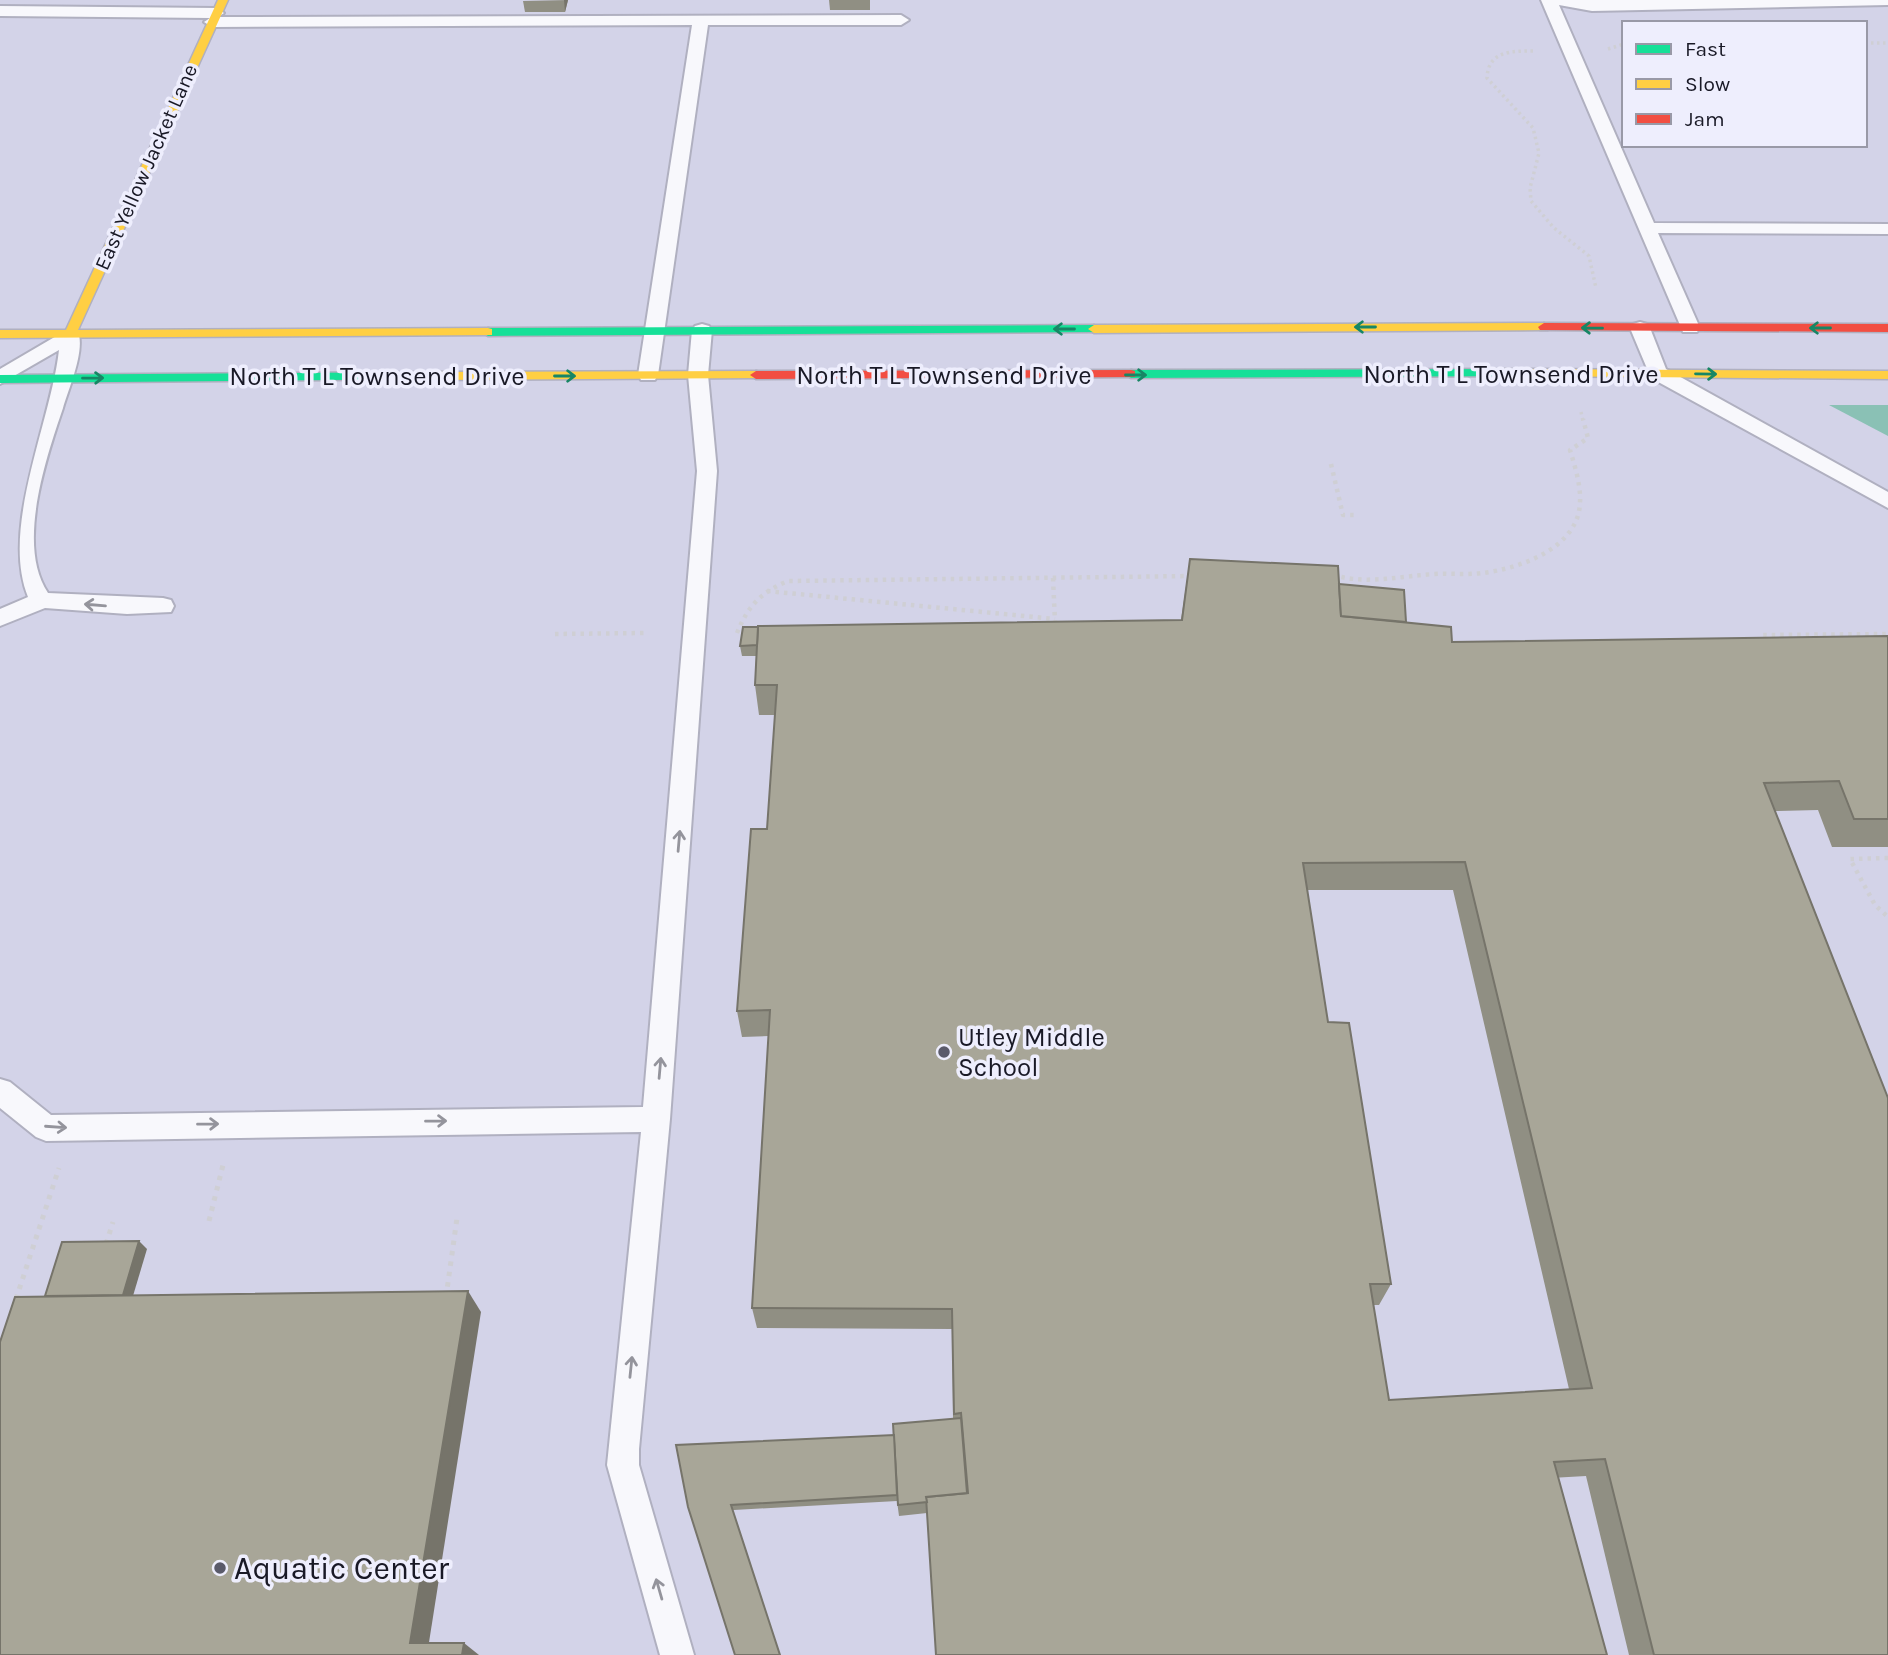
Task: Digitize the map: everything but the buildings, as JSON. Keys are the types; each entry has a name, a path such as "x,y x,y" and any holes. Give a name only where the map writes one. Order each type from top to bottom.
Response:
{"street":[{"name":"East Yellow Jacket Lane","path":"70,334 217,12"},
{"name":"North T L Townsend Drive","path":"0,334 1888,328"},
{"name":"North T L Townsend Drive","path":"0,379 698,375 1888,375"}],"lane":[{"path":"1549,0 1690,328"},
{"path":"1559,0 1592,6 1888,0"},
{"path":"0,11 701,21 901,20"},
{"path":"648,376 701,21"},
{"path":"1647,228 1888,229"},
{"path":"1640,328 1658,373 1888,501"},
{"path":"677,1655 623,1465 656,1119 696,632 707,471 698,375 702,330"},
{"path":"70,334 64,379 17,478 8,509 5,532 7,561 17,584 43,600 116,607 163,606"},
{"path":"0,379 70,334"},
{"path":"0,618 43,600"},
{"path":"0,1091 46,1128 656,1119"}],"path":[{"path":"1867,43 1888,43"},
{"path":"1540,51 1505,51 1498,54 1486,72 1486,78 1533,128 1539,153 1530,188 1531,201 1554,228 1589,256 1597,294"},
{"path":"1330,574 1349,581 1373,577 1412,578 1429,574 1483,573 1504,569 1545,554 1574,524 1580,510 1580,493 1570,450 1588,438 1580,408"},
{"path":"1331,464 1343,515 1358,515"},
{"path":"735,644 736,633 746,610 763,590 788,581 1205,576"},
{"path":"1053,578 1056,630"},
{"path":"1366,580 1366,589"},
{"path":"763,590 1055,620"},
{"path":"555,634 646,633"},
{"path":"1765,645 1762,635 1888,634"},
{"path":"1888,858 1850,859 1875,905 1888,917"},
{"path":"209,1221 233,1124"},
{"path":"12,1311 73,1127"},
{"path":"445,1298 457,1218"},
{"path":"104,1249 113,1222"}],"green space":[{"path":"1829,405 1888,405 1888,436"}],"traffic: fast":[{"path":"488,332 1094,329"},
{"path":"1131,374 1516,373"},
{"path":"0,379 431,376"}],"traffic: slow":[{"path":"70,334 223,0"},
{"path":"1094,329 1544,327"},
{"path":"0,334 488,332"},
{"path":"1516,373 1888,375"},
{"path":"431,376 756,375"}],"traffic: jam":[{"path":"1544,327 1888,328"},
{"path":"756,375 1131,374"}],"place":[{"name":"Utley Middle School","path":"944,1052"},
{"name":"Aquatic Center","path":"220,1568"}]}
